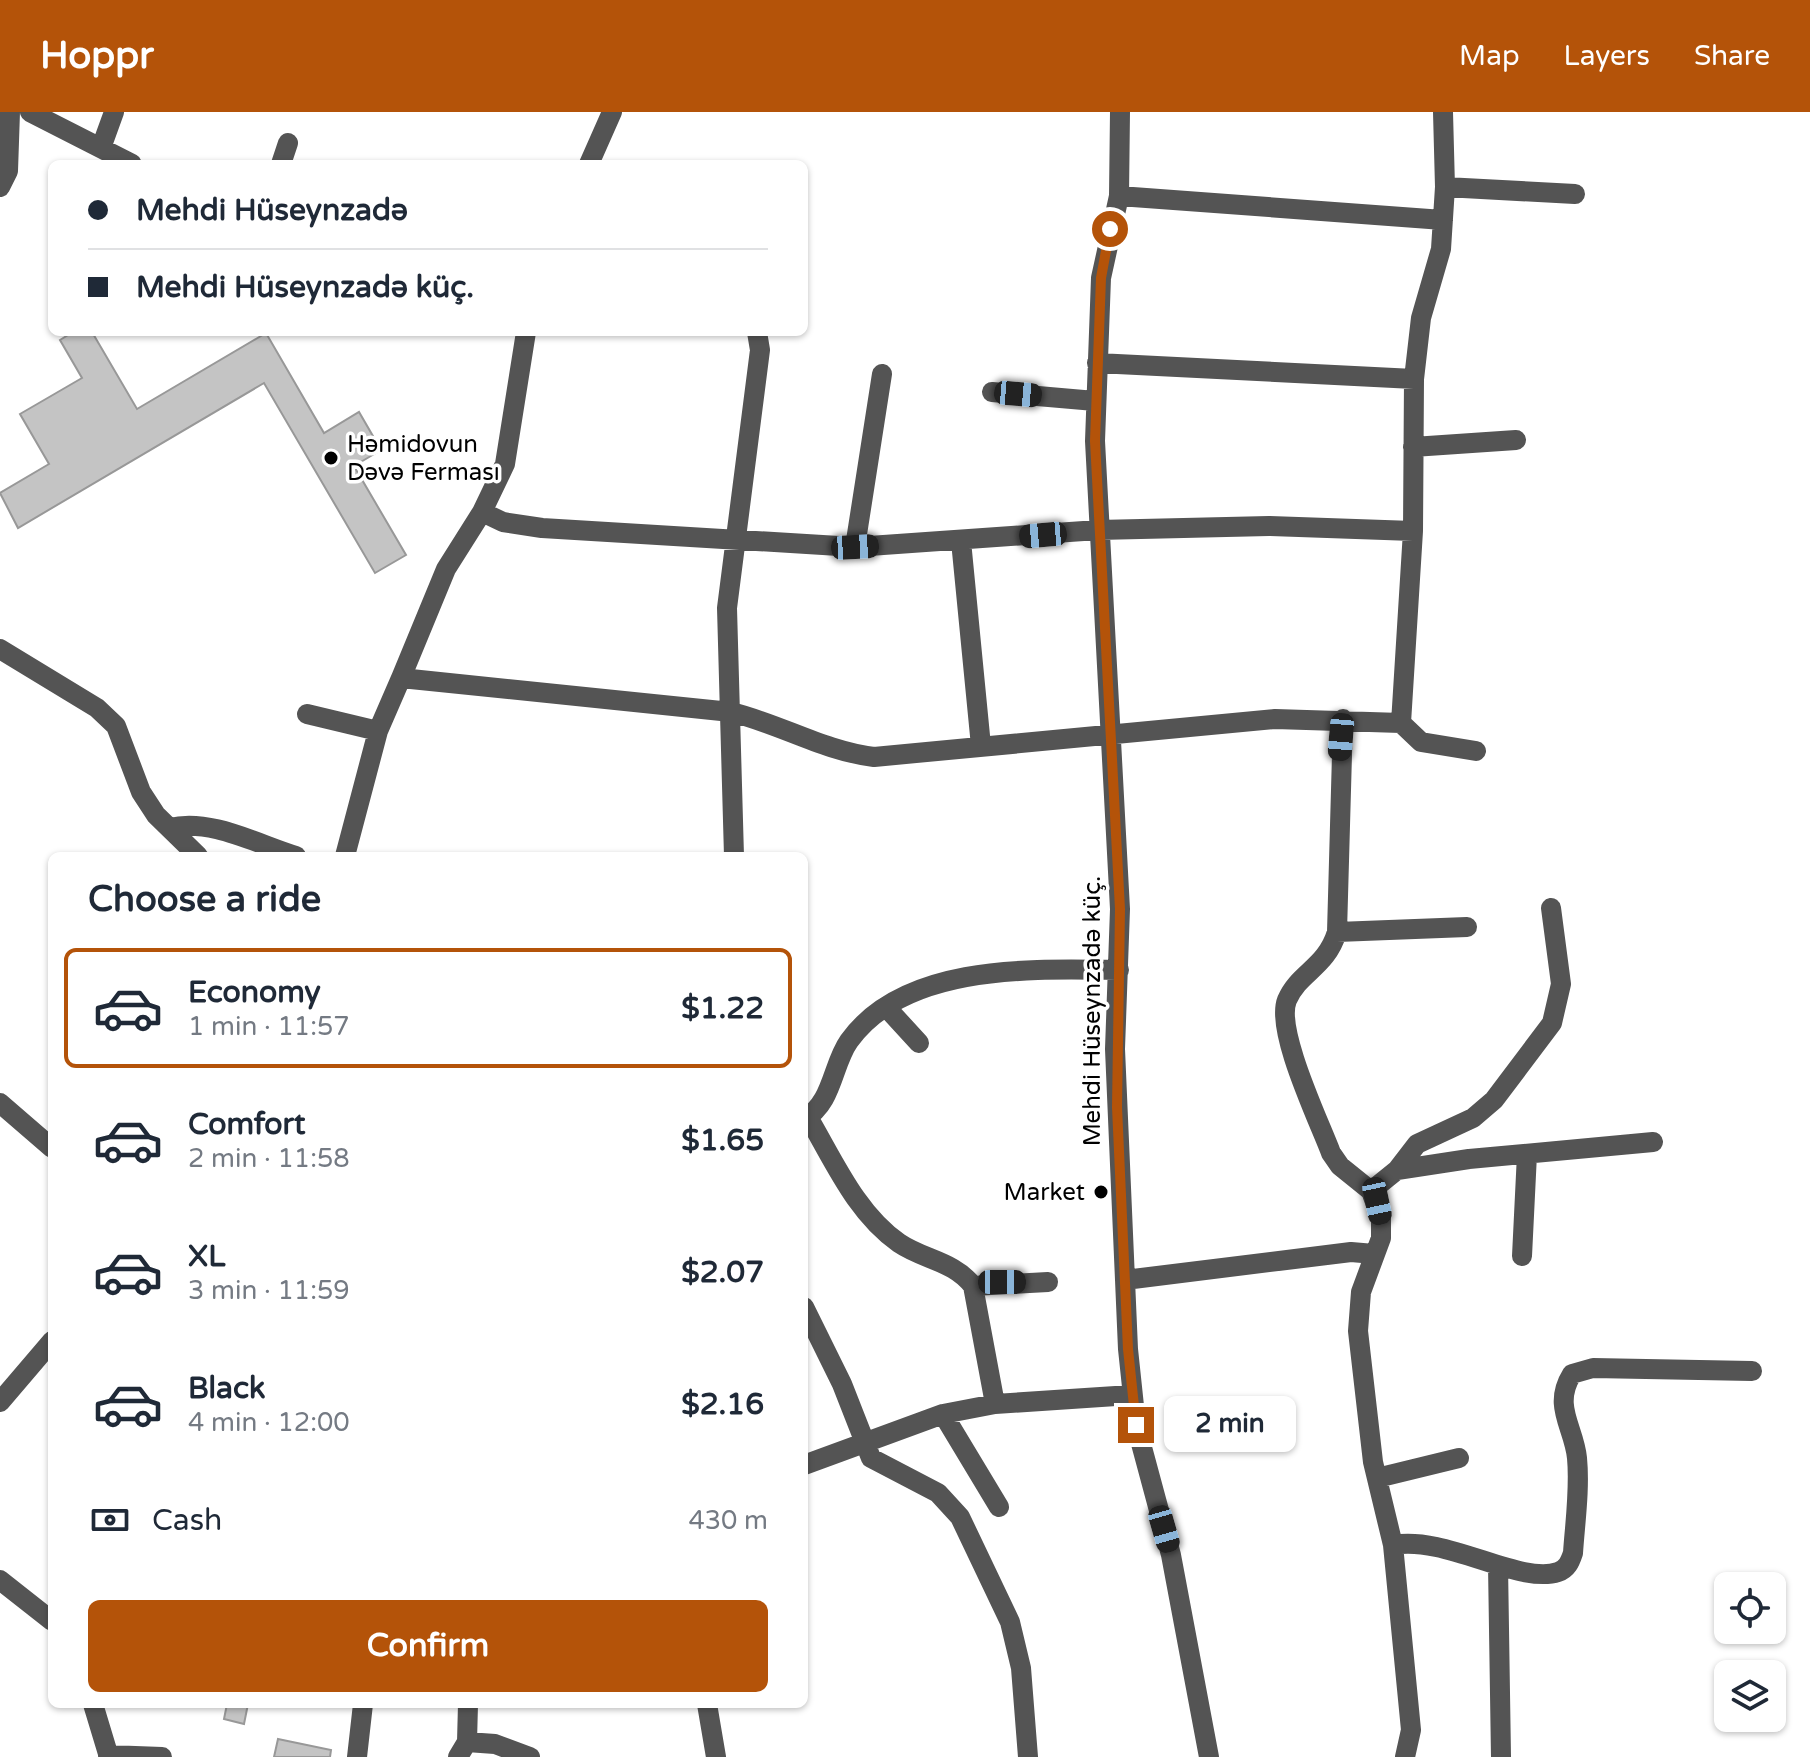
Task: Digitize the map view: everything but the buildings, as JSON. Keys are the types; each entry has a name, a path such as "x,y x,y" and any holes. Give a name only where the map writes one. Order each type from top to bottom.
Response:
{"street":[{"path":"0,187 8,171 10,112"},
{"path":"30,112 124,160"},
{"path":"101,148 114,112"},
{"path":"591,160 612,112"},
{"name":"Mehdi Hüseynzadə küç.","path":"1120,112 1119,196 1101,278 1095,401 1098,530 1120,909 1115,1063 1131,1395 1143,1453 1171,1555 1209,1757"},
{"path":"1401,723 1413,531 1414,379 1421,318 1441,249 1445,187 1443,112"},
{"path":"282,160 288,143"},
{"path":"1445,187 1575,194"},
{"path":"1119,196 1443,220"},
{"path":"346,852 378,731 446,569 482,512 505,464 525,336"},
{"path":"734,852 727,608 733,541 760,350 758,336"},
{"path":"1097,363 1414,379"},
{"path":"855,547 882,374"},
{"path":"992,392 1095,401"},
{"path":"1413,447 1516,440"},
{"path":"482,512 503,522 542,528 855,547 1098,530 1269,526 1413,531"},
{"path":"961,541 981,746"},
{"path":"0,649 97,708 116,726 141,792 194,852"},
{"path":"401,678 731,712 859,755 892,756 1275,719 1401,723 1421,742 1476,751"},
{"path":"307,714 378,731"},
{"path":"1343,719 1337,932 1323,962 1294,988 1284,1014 1288,1036 1331,1153 1340,1166 1371,1191 1381,1219 1381,1238 1365,1274 1358,1331 1377,1478 1393,1545 1411,1730 1405,1757"},
{"path":"170,828 188,824 210,828 284,852"},
{"path":"1371,1191 1397,1170 1417,1144 1473,1118 1494,1100 1552,1023 1561,984 1551,908"},
{"path":"1337,932 1467,927"},
{"path":"808,1116 822,1103 847,1044 886,1007 916,989 938,982 1075,969 1119,970"},
{"path":"886,1007 919,1043"},
{"path":"0,1103 48,1145"},
{"path":"808,1121 862,1209 898,1242 962,1272 973,1286 995,1404"},
{"path":"1397,1170 1653,1142"},
{"path":"1522,1256 1527,1154"},
{"path":"1125,1280 1351,1252 1374,1254"},
{"path":"973,1286 1048,1282"},
{"path":"808,1315 842,1384 861,1442 871,1458 938,1493 960,1517 1010,1622 1021,1668 1028,1757"},
{"path":"0,1402 48,1347"},
{"path":"1393,1545 1427,1544 1498,1565 1557,1573 1568,1566 1573,1553 1577,1459 1564,1413 1567,1383 1572,1374 1593,1368 1752,1371"},
{"path":"808,1463 943,1414 995,1404 1131,1395"},
{"path":"943,1414 999,1507"},
{"path":"1377,1478 1459,1458"},
{"path":"1498,1565 1501,1757"},
{"path":"0,1580 48,1618"},
{"path":"94,1708 109,1756 162,1757"},
{"path":"357,1757 363,1708"},
{"path":"468,1708 463,1749 495,1744 530,1757"},
{"path":"708,1708 716,1757"}],"place":[{"name":"Həmidovun Dəvə Ferması","path":"331,458"},
{"name":"Market","path":"1101,1192"}],"route":[{"path":"1110,229 1101,278 1095,441 1102,618 1120,909 1115,1049 1117,1107 1128,1349 1136,1425"}]}
